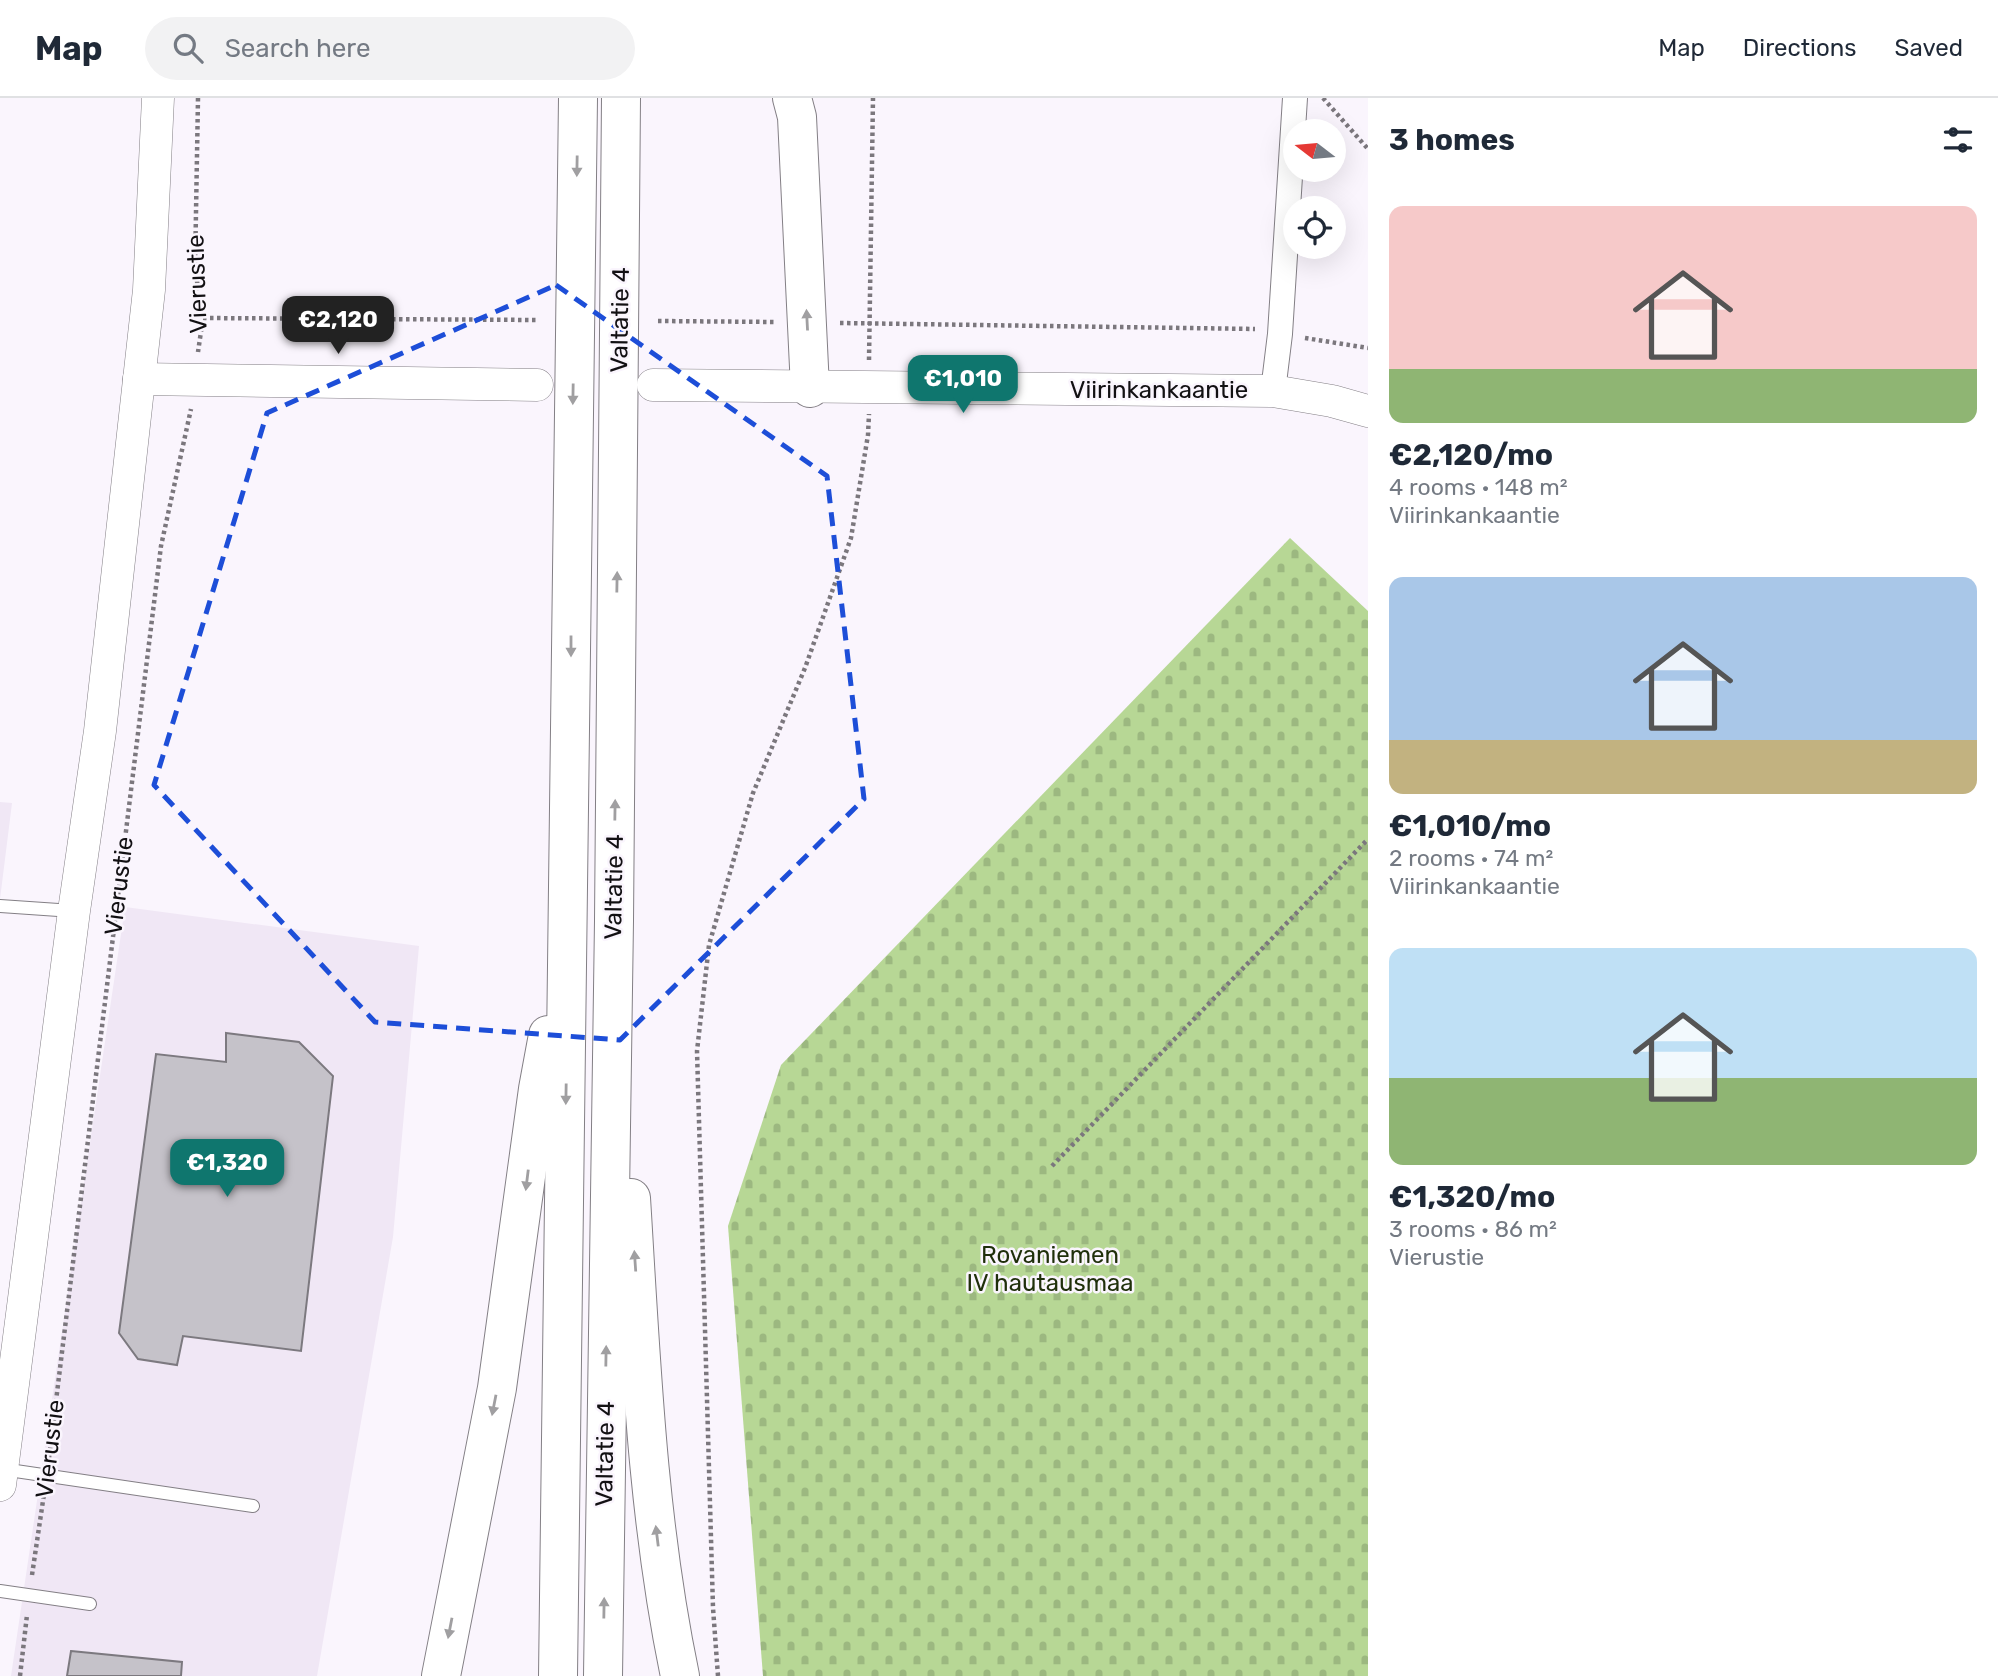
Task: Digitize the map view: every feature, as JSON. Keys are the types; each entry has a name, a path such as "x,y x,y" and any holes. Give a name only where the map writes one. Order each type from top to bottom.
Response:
{"highway":[{"name":"Valtatie 4","path":"558,1676 578,98"},
{"name":"Valtatie 4","path":"603,1676 614,921 621,98"},
{"path":"792,98 797,117 810,388"},
{"path":"441,1676 497,1388 538,1089 568,919"},
{"path":"614,921 649,1470 667,1612 680,1676"}],"street":[{"name":"Vierustie","path":"1,1477 100,731 149,290 158,98"},
{"path":"1273,391 1280,334 1295,98"},
{"path":"139,379 537,385"},
{"name":"Viirinkankaantie","path":"653,386 1273,391 1332,401 1368,411"}],"lane":[{"path":"0,906 74,911"},
{"path":"1,1477 47,1477 253,1506"},
{"path":"0,1591 90,1604"}],"path":[{"name":"Vierustie","path":"20,1676 47,1477 161,546 169,498 188,424 203,318 195,270 198,98"},
{"path":"718,1676 713,1608 697,1051 709,945 753,793 805,668 851,538 868,435 873,98"},
{"path":"1324,98 1368,149"},
{"path":"203,318 538,320"},
{"path":"657,321 1255,329 1368,348"},
{"path":"1052,1166 1368,839"}],"highlighted area":[{"path":"556,285 827,476 864,799 620,1040 375,1022 154,785 267,413"}],"shaded area":[{"path":"0,802 12,803 0,899"},
{"path":"125,907 419,946 393,1237 317,1676 11,1676"}],"green space":[{"name":"Rovaniemen IV hautausmaa","path":"1290,538 1368,611 1368,1676 763,1676 728,1226 781,1065"}],"building":[{"path":"226,1033 299,1042 333,1076 301,1351 183,1336 177,1365 138,1359 119,1333 156,1054 226,1062"},
{"path":"71,1651 182,1662 181,1676 67,1676"}]}
